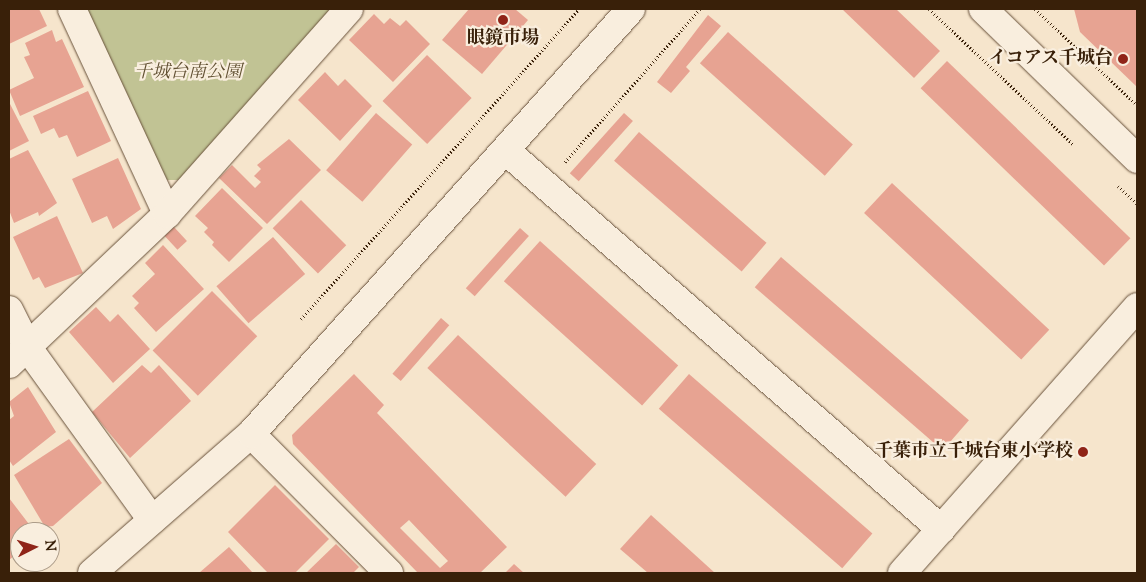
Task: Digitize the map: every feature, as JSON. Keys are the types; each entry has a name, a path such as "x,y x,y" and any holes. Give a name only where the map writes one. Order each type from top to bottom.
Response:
{"street":[{"path":"72,9 167,214"},
{"path":"18,356 167,214 349,9"},
{"path":"92,573 251,434 631,9"},
{"path":"983,9 1137,159"},
{"path":"505,150 941,529"},
{"path":"902,573 1137,307"},
{"path":"9,310 18,356 152,520"},
{"path":"251,434 389,573"}],"path":[{"path":"301,320 579,9"},
{"path":"545,184 700,9"},
{"path":"929,9 1080,150"},
{"path":"1035,9 1137,105"},
{"path":"1116,184 1137,204"}],"green space":[{"name":"千城台南公園","path":"86,9 332,9 179,180 166,180"}],"building":[{"path":"9,9 39,9 47,26 9,44"},
{"path":"469,9 515,9 528,20 482,74 442,40"},
{"path":"842,9 896,9 940,51 914,78"},
{"name":"イコアス千城台","path":"1074,9 1137,9 1137,87 1080,32"},
{"path":"374,14 384,24 390,18 400,26 406,20 430,44 393,82 349,40"},
{"path":"708,15 721,26 686,67 690,71 671,93 657,82"},
{"path":"52,30 56,42 62,39 84,87 20,116 9,90 34,78 24,57 30,55 25,43"},
{"path":"728,32 853,144 825,176 700,63"},
{"path":"427,55 472,98 427,144 383,101"},
{"path":"947,61 1130,238 1104,265 921,88"},
{"path":"325,72 338,86 345,79 372,106 340,141 298,100"},
{"path":"88,91 111,141 77,157 67,135 59,138 54,128 41,134 33,116"},
{"path":"9,102 29,141 9,151"},
{"path":"376,113 412,144 362,202 326,170"},
{"path":"624,113 633,121 579,181 570,173"},
{"path":"639,132 767,243 742,272 614,161"},
{"path":"289,139 321,170 267,224 219,178 232,165 255,188 261,182 254,176 261,169 257,165"},
{"path":"28,150 57,203 39,216 38,212 14,223 9,210 9,159"},
{"path":"118,158 141,209 113,229 107,216 92,223 72,179"},
{"path":"892,183 1049,330 1021,360 864,213"},
{"path":"222,188 263,228 229,262 212,245 214,242 204,232 208,228 195,216"},
{"path":"301,200 346,245 318,274 273,228"},
{"path":"57,216 83,273 45,288 39,277 33,280 13,237"},
{"path":"174,227 187,241 177,250 164,236"},
{"path":"520,228 529,236 475,296 466,288"},
{"path":"273,237 305,274 249,323 216,286"},
{"path":"540,241 678,365 642,406 504,281"},
{"path":"163,245 204,289 156,332 134,308 139,303 132,296 155,274 145,263"},
{"path":"781,257 969,420 943,451 755,287"},
{"path":"212,291 257,336 198,396 153,350"},
{"path":"96,307 110,322 118,314 150,349 113,383 69,332"},
{"path":"441,318 449,325 401,381 392,374"},
{"path":"458,335 596,464 566,497 427,368"},
{"path":"142,365 151,373 159,365 191,401 130,458 92,412"},
{"path":"354,374 384,405 377,413 507,547 480,573 418,573 293,444 292,435","holes":["409,520 448,561 440,568 400,528"]},
{"path":"689,374 872,533 842,568 659,409"},
{"path":"28,387 56,432 13,466 9,460 9,420 14,416 9,402"},
{"path":"69,439 102,483 58,522 42,522 14,475"},
{"path":"275,485 329,539 295,573 268,573 228,532"},
{"path":"9,498 27,522 10,522 9,560"},
{"path":"651,515 715,573 648,573 620,549"},
{"path":"336,544 359,567 353,573 306,573"},
{"path":"229,547 253,573 199,573"},
{"path":"514,564 524,573 505,573"}],"place":[{"name":"眼鏡市場","path":"503,20"},
{"name":"イコアス千城台","path":"1123,59"},
{"name":"千葉市立千城台東小学校","path":"1083,452"}]}
